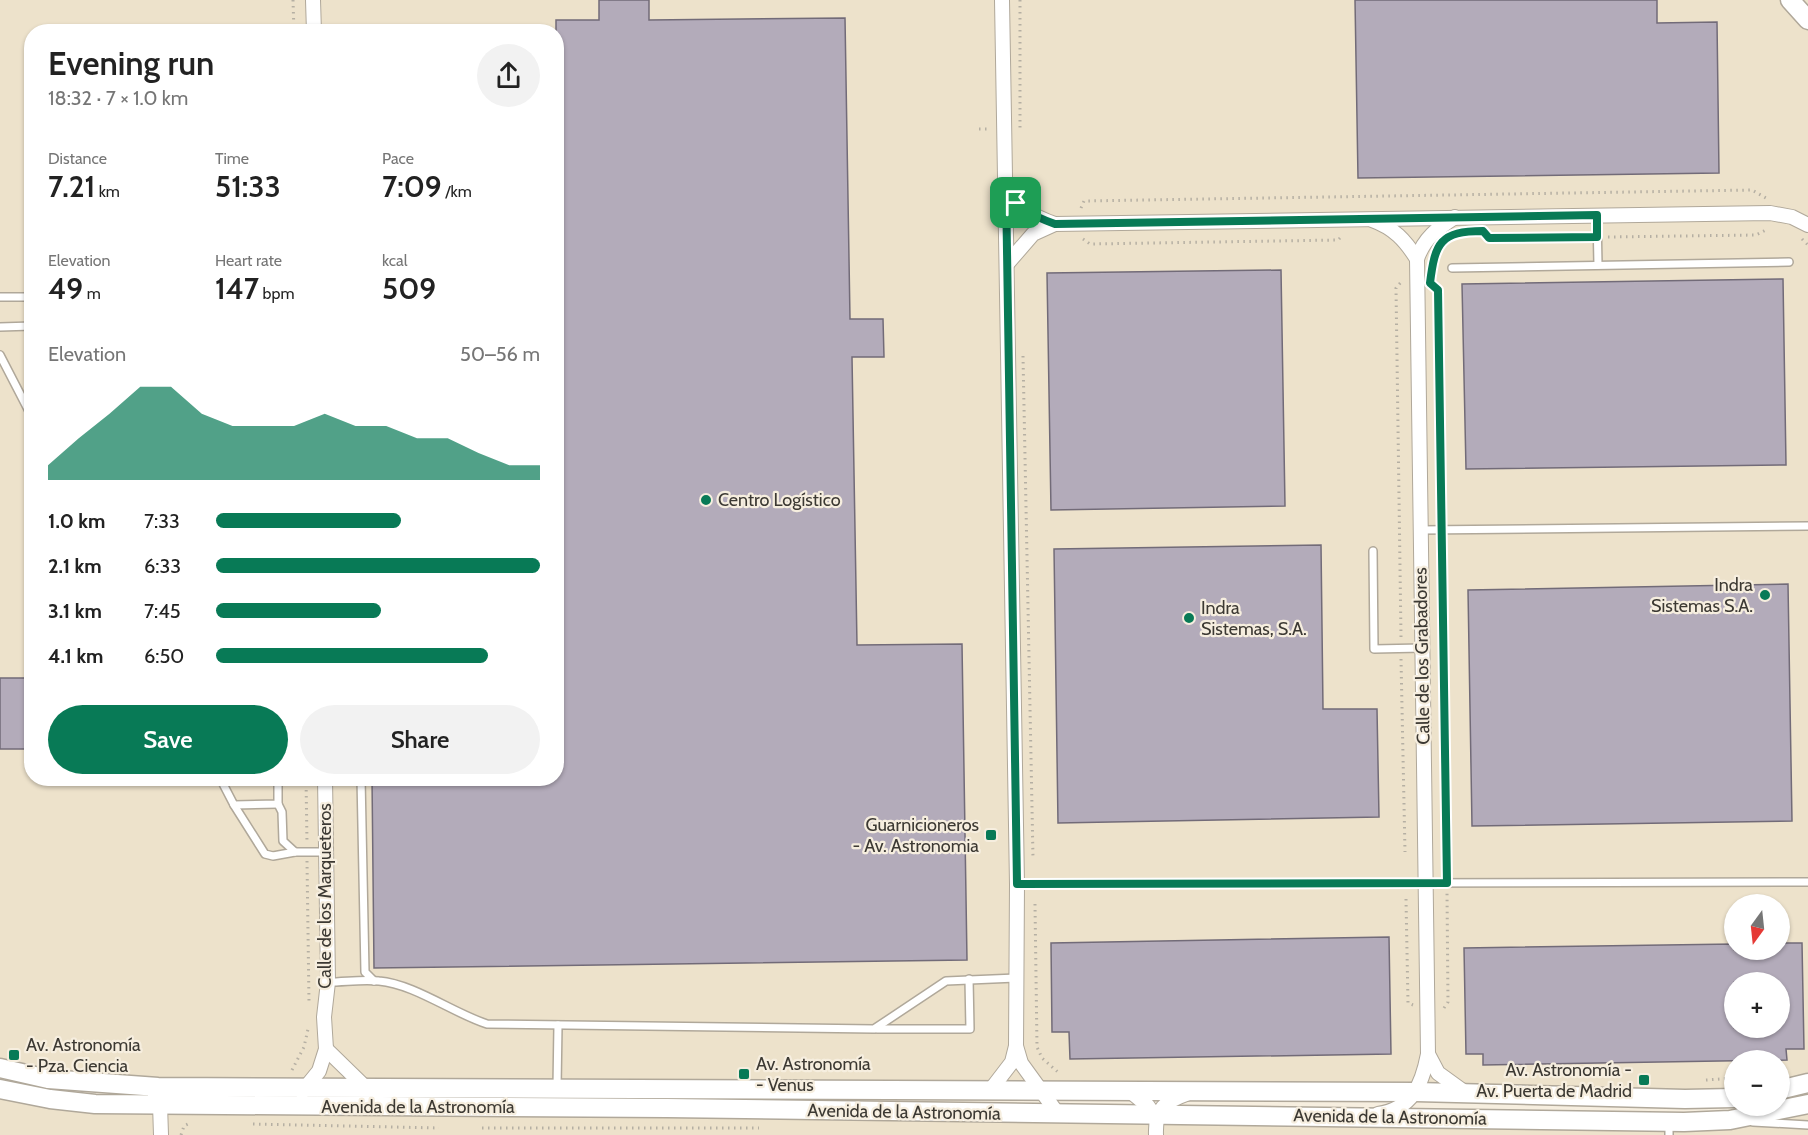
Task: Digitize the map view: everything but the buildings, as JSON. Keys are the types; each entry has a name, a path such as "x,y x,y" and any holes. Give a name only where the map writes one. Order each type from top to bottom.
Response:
{"street":[{"path":"313,0 314,24"},
{"path":"989,1092 1012,1062 1016,1046 1017,884 1002,0"},
{"path":"1790,0 1808,20"},
{"path":"1006,187 1016,203 1032,217 1055,224 1770,213 1792,217 1808,225"},
{"path":"1417,259 1422,245 1433,233 1455,217"},
{"path":"1367,218 1394,230 1407,243 1417,259"},
{"path":"1007,264 1033,234 1055,224"},
{"name":"Calle de los Grabadores","path":"1416,1092 1428,1054 1417,259"},
{"name":"Calle de los Marqueteros","path":"286,1106 319,1071 326,1049 324,1017 328,982 325,786"},
{"path":"1016,1046 1021,1063 1058,1114"},
{"path":"326,1049 365,1087"},
{"path":"1428,1054 1438,1073 1467,1094"},
{"name":"Avenida de la Astronomía","path":"0,1068 48,1079 134,1087 1416,1092 1724,1098"},
{"path":"1790,1087 1808,1083"},
{"path":"134,1087 155,1096 160,1104 161,1135"},
{"path":"160,1104 173,1093 203,1087"},
{"name":"Avenida de la Astronomía","path":"0,1089 84,1102 160,1104 1358,1118 1669,1129 1730,1120 1808,1104"},
{"path":"1131,1092 1148,1106 1155,1116 1155,1135"},
{"path":"1155,1116 1169,1102 1190,1092"},
{"path":"1358,1118 1384,1113 1401,1106 1416,1092"}],"lane":[{"path":"1597,215 1598,265"},
{"path":"1452,268 1789,262"},
{"path":"0,297 24,297"},
{"path":"0,327 24,326"},
{"path":"0,355 24,402"},
{"path":"1420,530 1808,526"},
{"path":"1373,551 1374,649 1422,648"},
{"path":"224,786 265,854 326,852"},
{"path":"278,786 283,841 295,852"},
{"path":"361,786 365,972 374,981"},
{"path":"234,805 278,804"},
{"path":"1017,884 1808,882"},
{"path":"874,1029 946,981 1016,978"},
{"path":"328,982 381,981 419,994 461,1016 487,1024 970,1029 969,979"},
{"path":"557,1090 558,1025"},
{"path":"1730,1120 1808,1125"}],"path":[{"path":"293,0 294,24"},
{"path":"1019,129 1022,125 1020,0"},
{"path":"1079,212 1084,201 1756,191"},
{"path":"1483,231 1489,238 1756,235 1768,229 1778,230"},
{"path":"1080,236 1090,244 1338,240 1347,230"},
{"path":"1796,235 1808,245"},
{"path":"1402,270 1402,281 1396,288 1405,852"},
{"path":"1430,283 1438,290 1449,1002 1443,1007 1443,1015"},
{"path":"1022,351 1026,361 1033,858"},
{"path":"306,786 309,1005"},
{"path":"1406,899 1408,1003 1413,1006 1413,1016"},
{"path":"1035,903 1038,1047 1042,1058 1061,1075"},
{"path":"281,1070 292,1070 299,1059 309,1021"},
{"path":"1704,1080 1724,1079"},
{"path":"181,1135 184,1126 192,1121"},
{"path":"246,1124 439,1128"},
{"path":"482,1128 767,1128"}],"shaded area":[{"path":"0,0 1808,0 1808,1083 1790,1087 1790,1050 1724,1050 1724,1098 236,1086 0,1068"},
{"path":"0,1089 50,1099 1684,1122 1725,1116 1790,1116 1790,1107 1808,1104 1808,1135 0,1135"}],"place":[{"name":"Centro Logístico","path":"706,500"},
{"name":"Indra Sistemas S.A.","path":"1765,595"},
{"name":"Indra Sistemas, S.A.","path":"1189,618"},
{"name":"Guarnicioneros - Av. Astronomia","path":"991,835"},
{"name":"Av. Astronomía - Pza. Ciencia","path":"14,1055"},
{"name":"Av. Astronomía - Venus","path":"744,1074"},
{"name":"Av. Astronomía - Av. Puerta de Madrid","path":"1644,1080"}],"route":[{"path":"1006,187 1016,203 1032,217 1055,224 1597,215 1597,237 1489,238 1483,231 1468,231 1457,232 1445,238 1434,251 1430,283 1438,290 1447,883 1017,884 1011,629 1006,187"}]}
